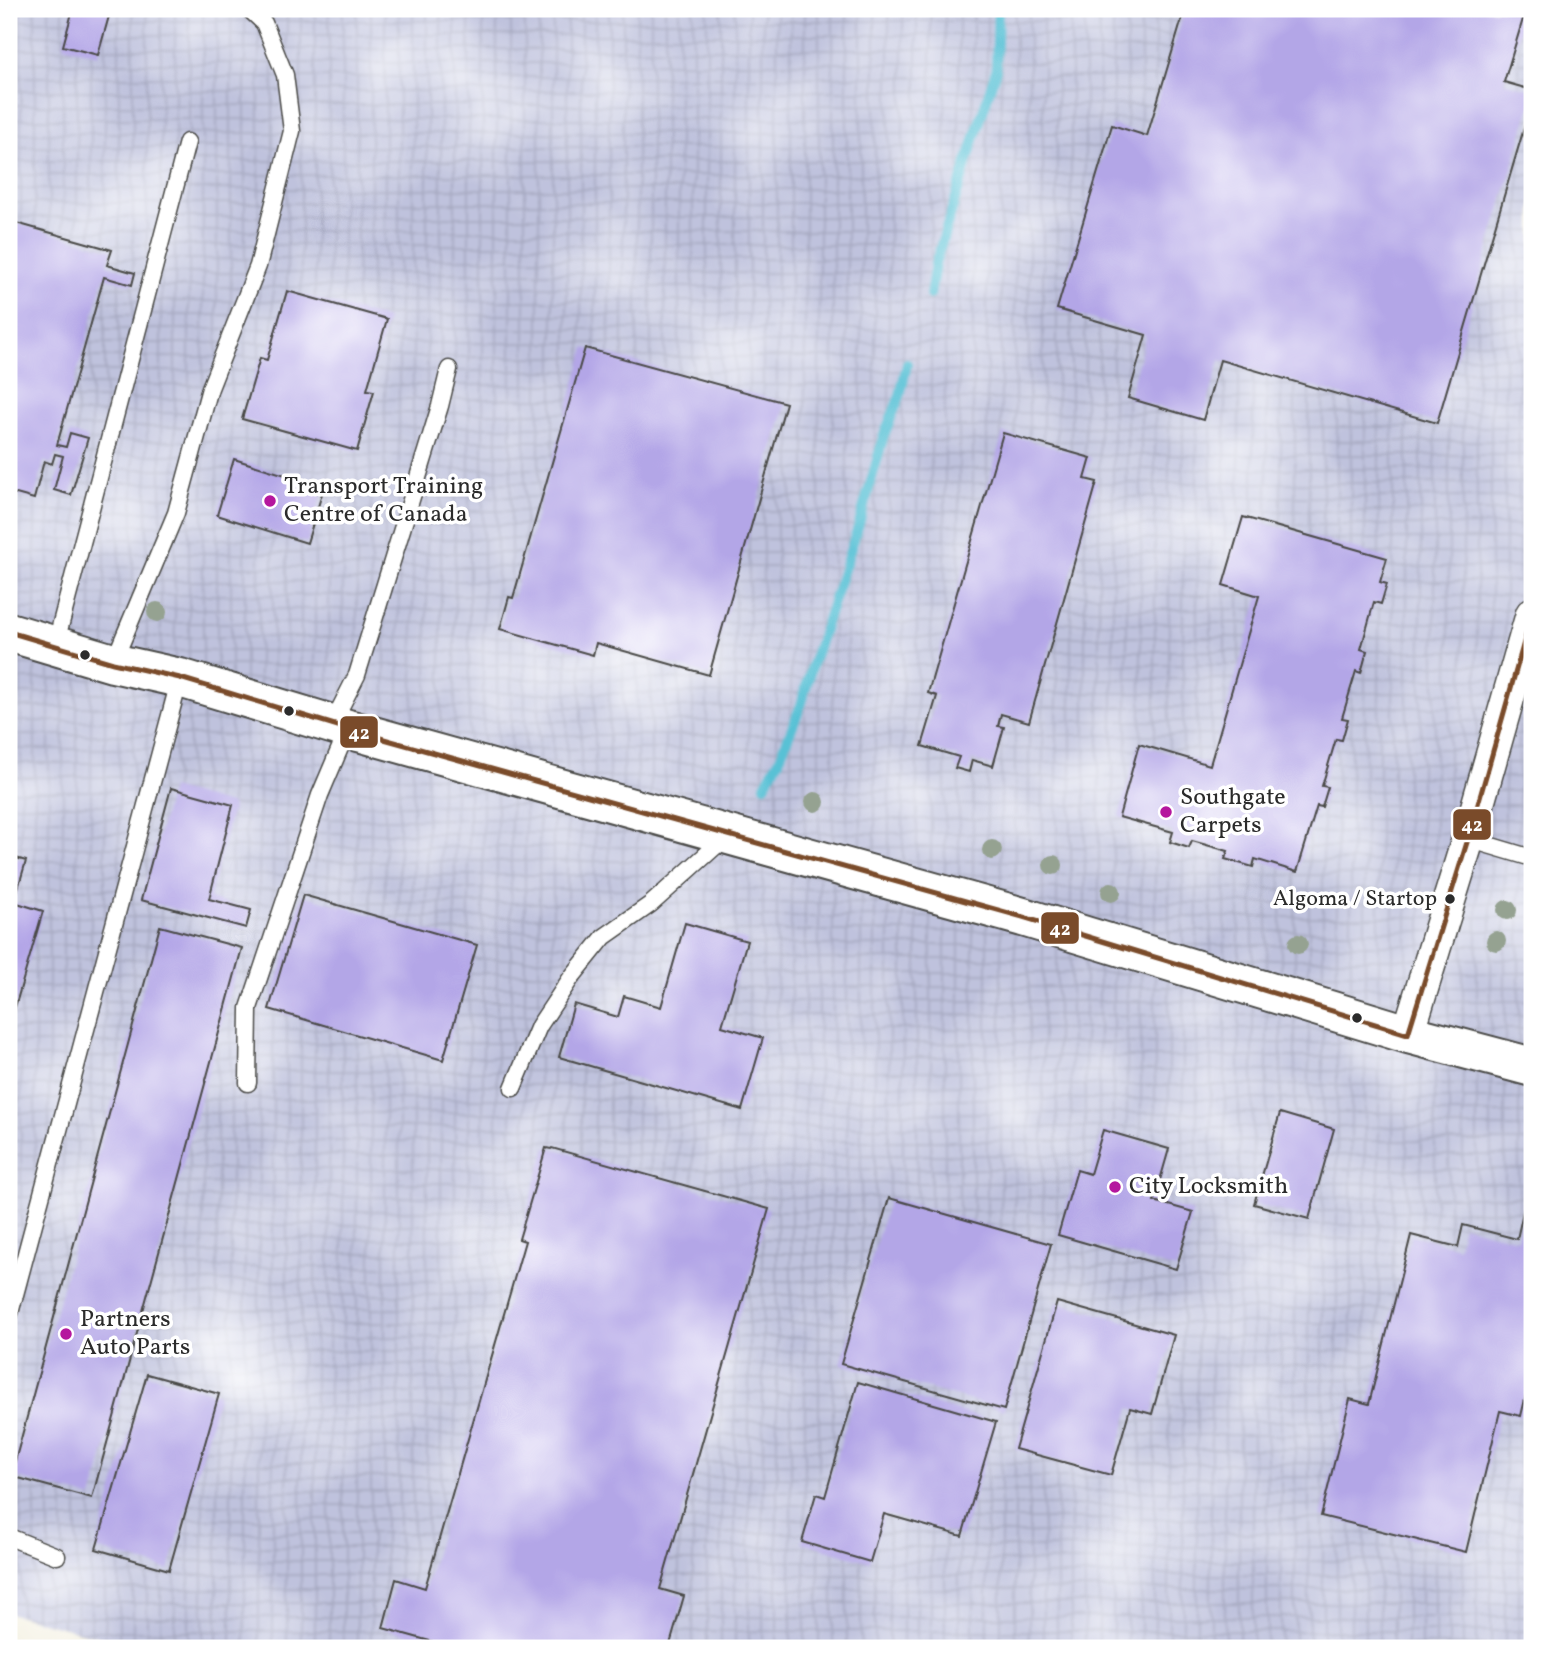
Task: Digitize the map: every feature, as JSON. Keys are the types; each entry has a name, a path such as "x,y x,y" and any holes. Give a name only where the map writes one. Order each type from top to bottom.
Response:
{"street":[{"path":"1408,1034 1526,659 1532,614"},
{"path":"9,632 113,663 180,678 340,726 1048,925 1408,1034 1532,1067"}],"lane":[{"path":"113,663 176,513 211,388 258,266 292,131 285,75 264,23 249,9"},
{"path":"55,646 187,142"},
{"path":"248,1083 249,1008 320,795 440,407 449,369"},
{"path":"9,1317 180,678"},
{"path":"513,1088 539,1026 570,978 604,937 652,904 729,834"},
{"path":"1468,839 1532,858"},
{"path":"9,1537 57,1556"}],"shaded area":[{"path":"9,9 1532,9 1532,1648 139,1648 9,1613"}],"building":[{"path":"73,9 111,9 98,55 63,46"},
{"path":"1185,9 1526,9 1504,82 1532,90 1532,101 1437,423 1220,360 1203,420 1128,398 1146,335 1057,309 1112,125 1147,136"},
{"path":"9,221 112,250 107,265 135,273 132,285 104,277 57,445 66,447 70,433 88,438 71,495 54,490 63,456 55,454 52,464 44,461 34,499 9,492"},
{"path":"287,291 387,319 367,390 374,391 357,451 242,419 260,358 267,360"},
{"path":"585,348 786,403 709,675 596,643 593,655 500,629 509,597 513,598"},
{"path":"1003,433 1091,458 1085,479 1097,482 1029,722 1001,714 998,726 1004,727 993,766 972,760 969,772 955,768 959,757 922,746 937,696 928,693"},
{"name":"Transport Training Centre of Canada","path":"234,459 324,487 307,543 217,515"},
{"path":"1243,517 1387,558 1380,582 1387,584 1381,604 1374,602 1361,649 1367,651 1361,673 1356,671 1342,718 1348,719 1342,740 1336,739 1322,786 1328,787 1322,807 1317,806 1297,872 1255,859 1253,867 1225,859 1228,851 1192,841 1189,848 1170,842 1173,832 1119,817 1139,744 1210,765 1259,596 1223,585"},
{"path":"171,788 233,805 209,899 251,910 246,928 141,900"},
{"path":"9,856 26,861 14,902 43,911 11,1021 9,1021"},
{"path":"303,895 477,945 443,1060 269,1009"},
{"path":"685,923 747,941 722,1026 763,1038 742,1110 559,1057 574,1004 618,1017 624,996 661,1007"},
{"path":"160,926 242,948 92,1498 11,1476"},
{"path":"1280,1113 1334,1129 1309,1219 1254,1204"},
{"name":"City Locksmith","path":"1103,1130 1169,1149 1154,1201 1193,1212 1176,1269 1058,1235 1077,1170 1090,1174"},
{"path":"546,1148 769,1209 660,1589 684,1596 669,1648 455,1648 383,1628 396,1579 425,1588 525,1241 519,1239"},
{"path":"1527,1194 1532,1195 1532,1370 1521,1416 1500,1411 1466,1552 1321,1516 1350,1399 1369,1404 1411,1235 1458,1247 1463,1225 1517,1239"},
{"path":"889,1198 1051,1244 1004,1410 841,1364"},
{"path":"1057,1302 1174,1335 1152,1414 1130,1408 1111,1475 1015,1449"},
{"path":"147,1374 219,1394 169,1570 96,1549"},
{"path":"858,1382 996,1422 962,1536 884,1514 870,1562 802,1542 816,1494 825,1497"}],"waterway":[{"path":"930,295 935,264 996,70 998,9"},
{"path":"765,785 779,760 801,705 859,524 884,435 900,396 907,364"}],"transit line":[{"name":"42","path":"1408,1034 1468,839 1532,614"},
{"name":"42","path":"9,632 1023,917 1408,1034"}],"place":[{"name":"Transport Training Centre of Canada","path":"270,501"},
{"name":"Southgate Carpets","path":"1166,812"},
{"name":"Algoma / Startop","path":"1450,899"},
{"name":"City Locksmith","path":"1115,1187"},
{"name":"Partners Auto Parts","path":"66,1334"}]}
